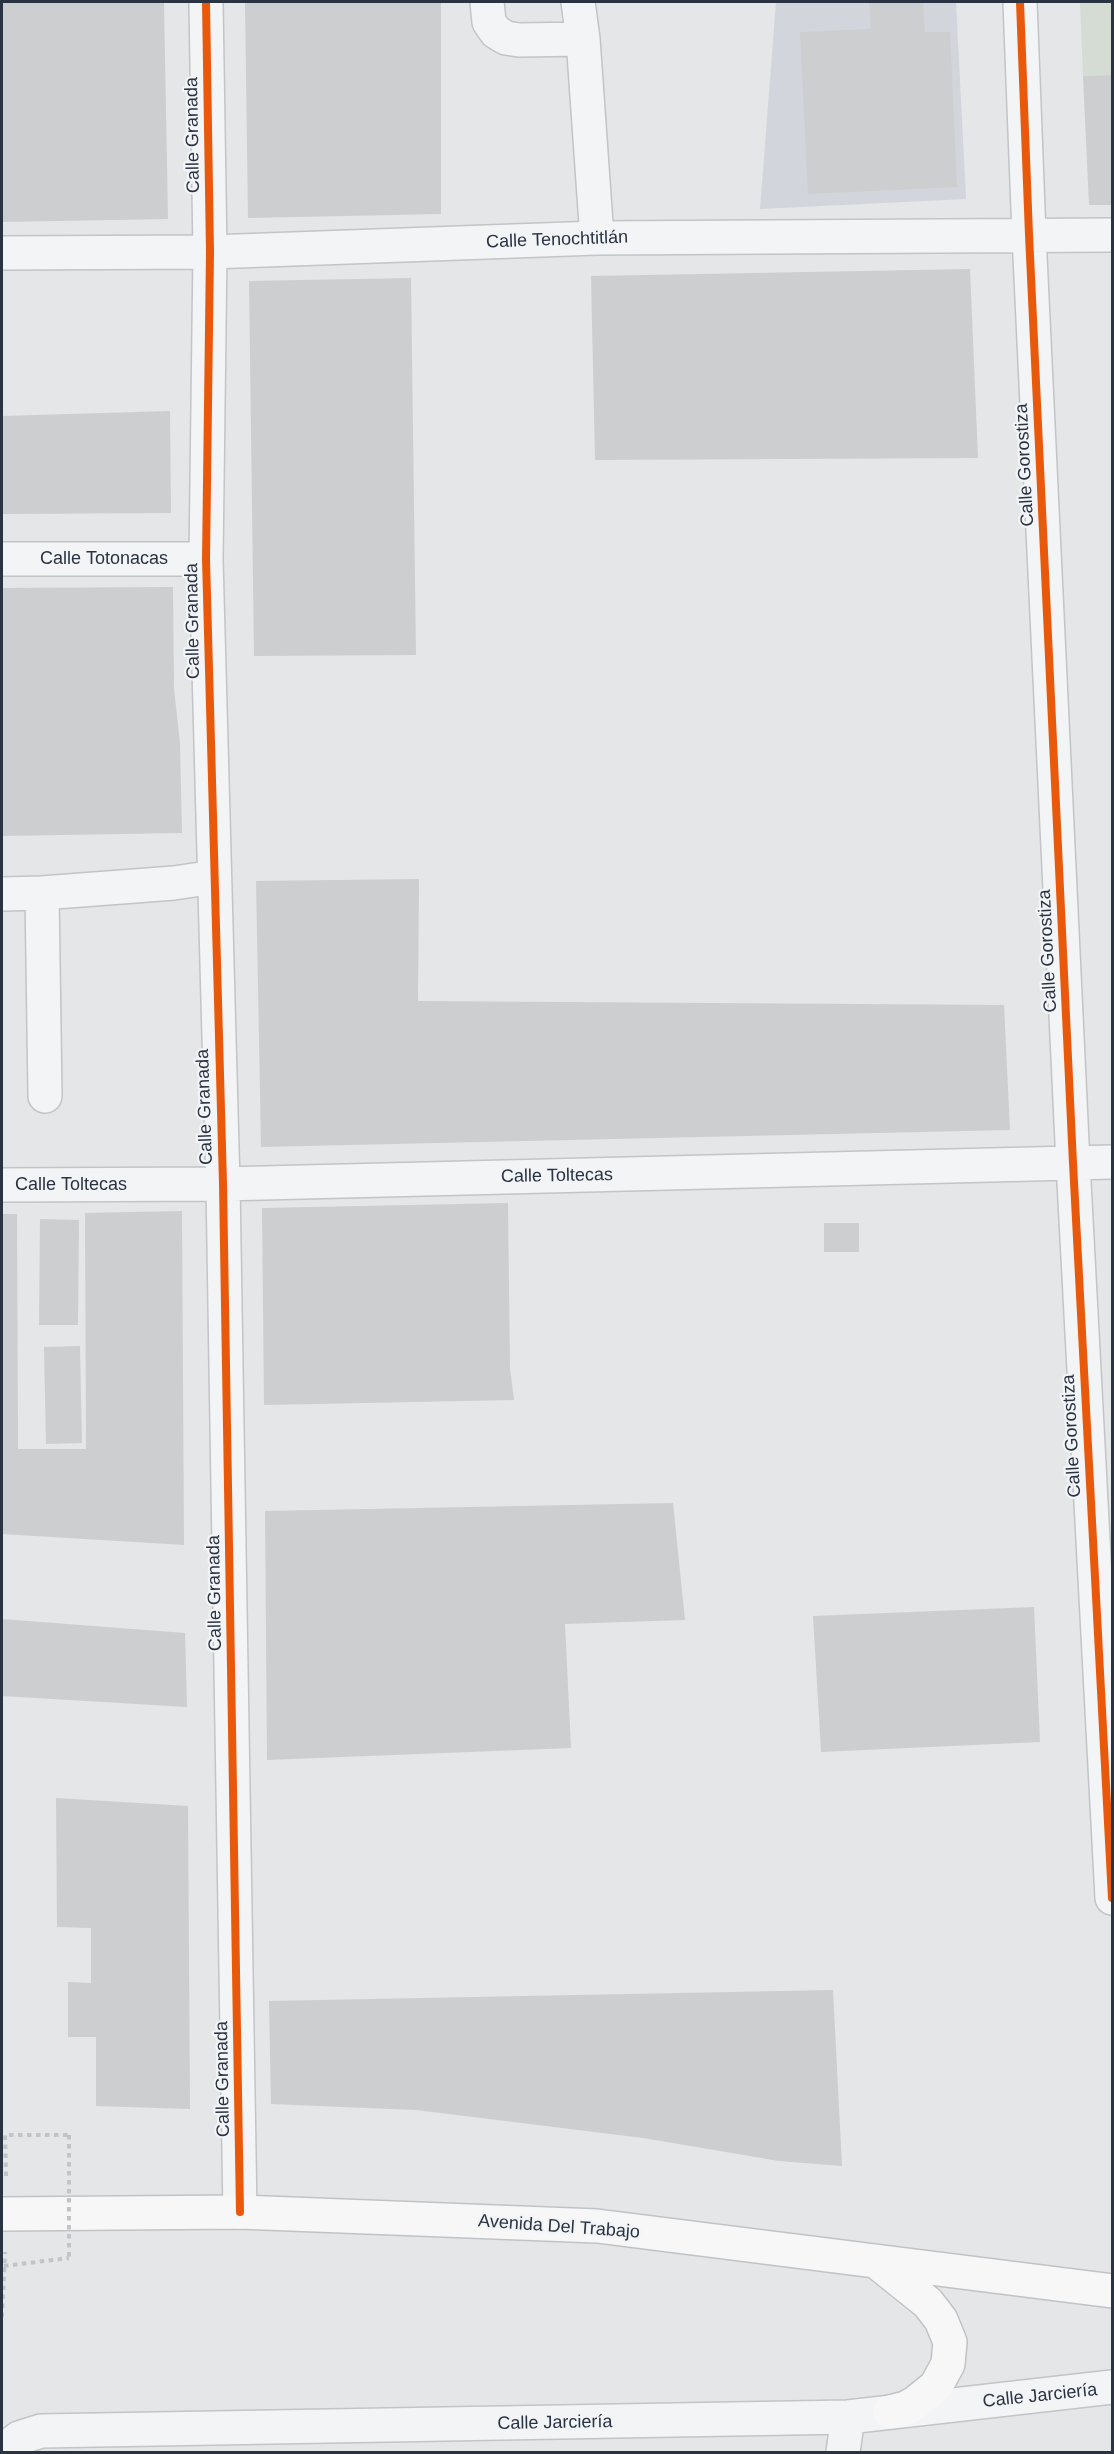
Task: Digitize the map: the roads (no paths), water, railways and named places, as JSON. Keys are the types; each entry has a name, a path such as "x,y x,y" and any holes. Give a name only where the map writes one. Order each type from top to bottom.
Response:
{"main road":[{"name":"Avenida Del Trabajo","path":"2,2214 240,2212 597,2226 1113,2291"},
{"path":"877,2262 928,2302 941,2320 950,2342 948,2364 936,2386 927,2395 906,2408 890,2412"}],"street":[{"name":"Calle Granada","path":"206,2 210,252 206,559 223,1184 240,2212"},
{"path":"487,2 489,22 496,32 506,38 519,40 583,39"},
{"path":"578,2 583,39 597,238"},
{"name":"Calle Gorostiza","path":"1020,2 1072,1163 1113,1898"},
{"name":"Calle Tenochtitlán","path":"2,253 210,252 597,238 1113,235"},
{"name":"Calle Totonacas","path":"2,560 206,559"},
{"path":"2,894 174,883 214,877"},
{"path":"42,893 45,1096"},
{"name":"Calle Toltecas","path":"2,1185 223,1184 1113,1162"},
{"name":"Calle Jarciería","path":"2,2451 19,2438 41,2431 848,2417 1113,2387"},
{"path":"843,2452 848,2417"}]}
